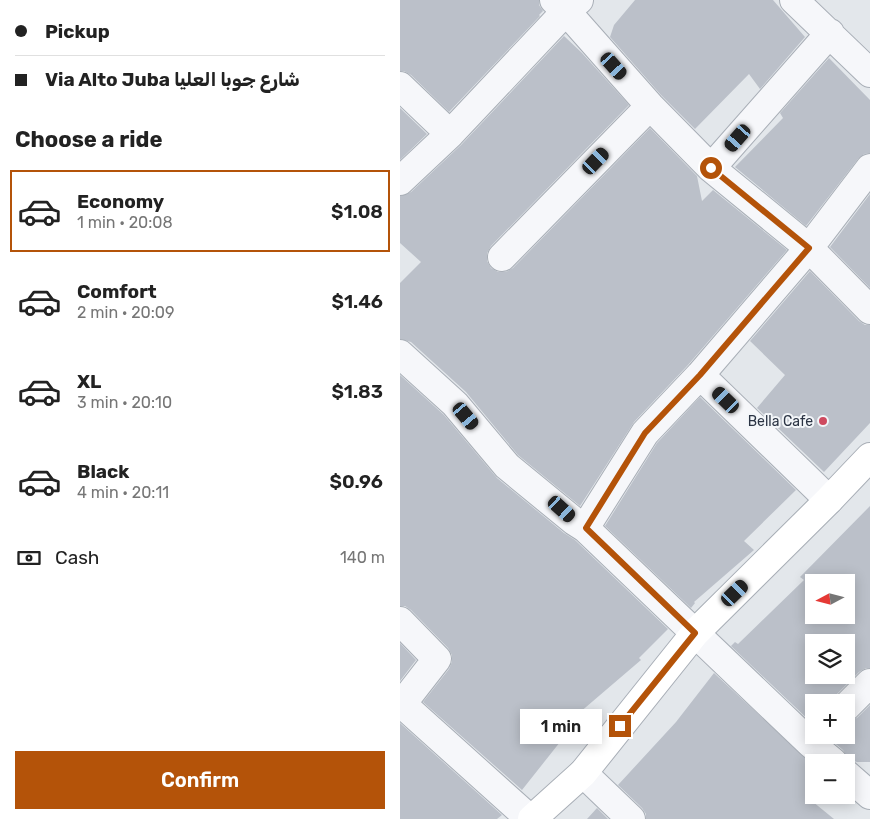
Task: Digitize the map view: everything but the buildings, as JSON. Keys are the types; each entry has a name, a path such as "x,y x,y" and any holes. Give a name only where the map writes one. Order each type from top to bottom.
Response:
{"street":[{"path":"794,0 870,73"},
{"path":"400,181 450,134 566,4 650,106 711,168 809,248 870,310"},
{"path":"711,168 830,33"},
{"path":"400,86 450,134"},
{"path":"502,257 650,106"},
{"path":"586,528 645,433 700,375 809,248 870,168"},
{"path":"400,354 455,404 507,466 549,498 574,521 586,528 695,633 805,731"},
{"path":"700,375 829,500"},
{"path":"400,621 437,658 401,705 531,819 583,773 695,633 870,457"},
{"path":"855,697 870,683"},
{"path":"818,744 826,754"},
{"path":"583,773 631,819"},
{"path":"855,782 870,795"}],"place":[{"name":"Bella Cafe","path":"823,421"}],"route":[{"path":"620,726 695,633 586,528 645,433 700,375 809,248 711,168"}]}
